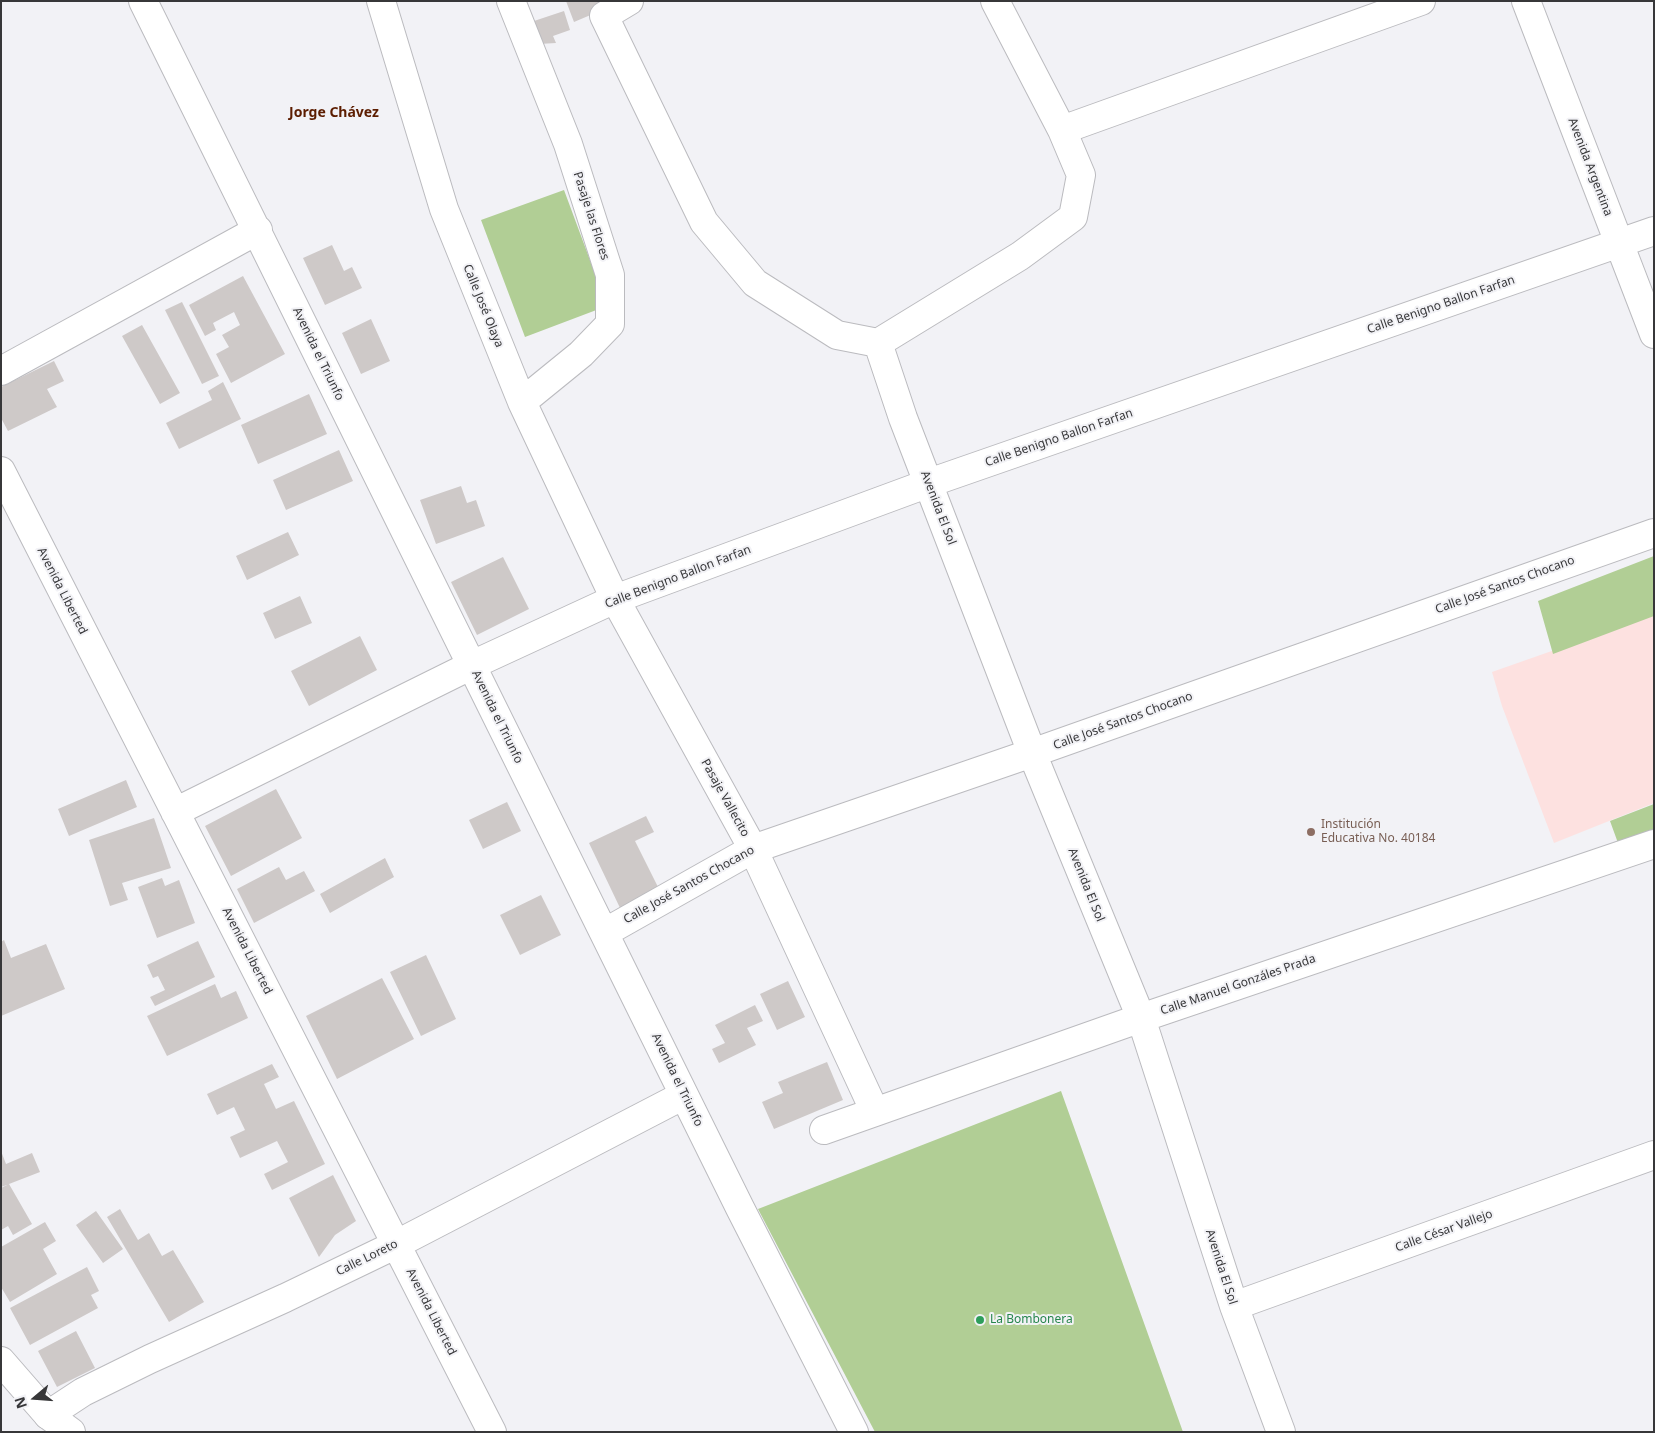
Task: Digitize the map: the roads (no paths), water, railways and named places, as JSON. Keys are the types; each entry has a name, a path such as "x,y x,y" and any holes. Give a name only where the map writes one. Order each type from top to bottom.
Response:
{"street":[{"name":"Avenida el Triunfo","path":"143,1 258,230 684,1095 854,1432"},
{"name":"Calle José Olaya","path":"381,1 444,209 522,402 615,600"},
{"name":"Pasaje las Flores","path":"511,1 568,144 610,275 610,324 581,354 522,402"},
{"path":"629,1 604,16 704,222 756,283 838,335 878,343 1020,256 1073,217 1081,175 1062,130 995,1"},
{"path":"1062,130 1421,1"},
{"name":"Avenida Argentina","path":"1526,1 1654,334"},
{"path":"1,371 258,230"},
{"name":"Calle Benigno Ballon Farfan","path":"175,812 472,665 615,600 929,483 1654,231"},
{"name":"Avenida El Sol","path":"878,343 903,418 1032,754 1140,1018 1234,1306 1281,1432"},
{"name":"Avenida Liberted","path":"1,471 492,1432"},
{"name":"Calle José Santos Chocano","path":"604,933 752,849 1032,754 1654,533"},
{"name":"Pasaje Vallecito","path":"615,600 752,849 875,1112"},
{"name":"Calle Manuel Gonzáles Prada","path":"824,1130 1140,1018 1654,844"},
{"name":"Calle Loreto","path":"48,1415 82,1392 397,1244 684,1095"},
{"name":"Calle César Vallejo","path":"1234,1306 1654,1155"},
{"path":"1,1361 48,1415 71,1432"}],"place":[{"name":"Institución Educativa No. 40184","path":"1311,832"},
{"name":"La Bombonera","path":"980,1320"}],"district":[{"name":"Jorge Chávez","path":"334,113"}]}
